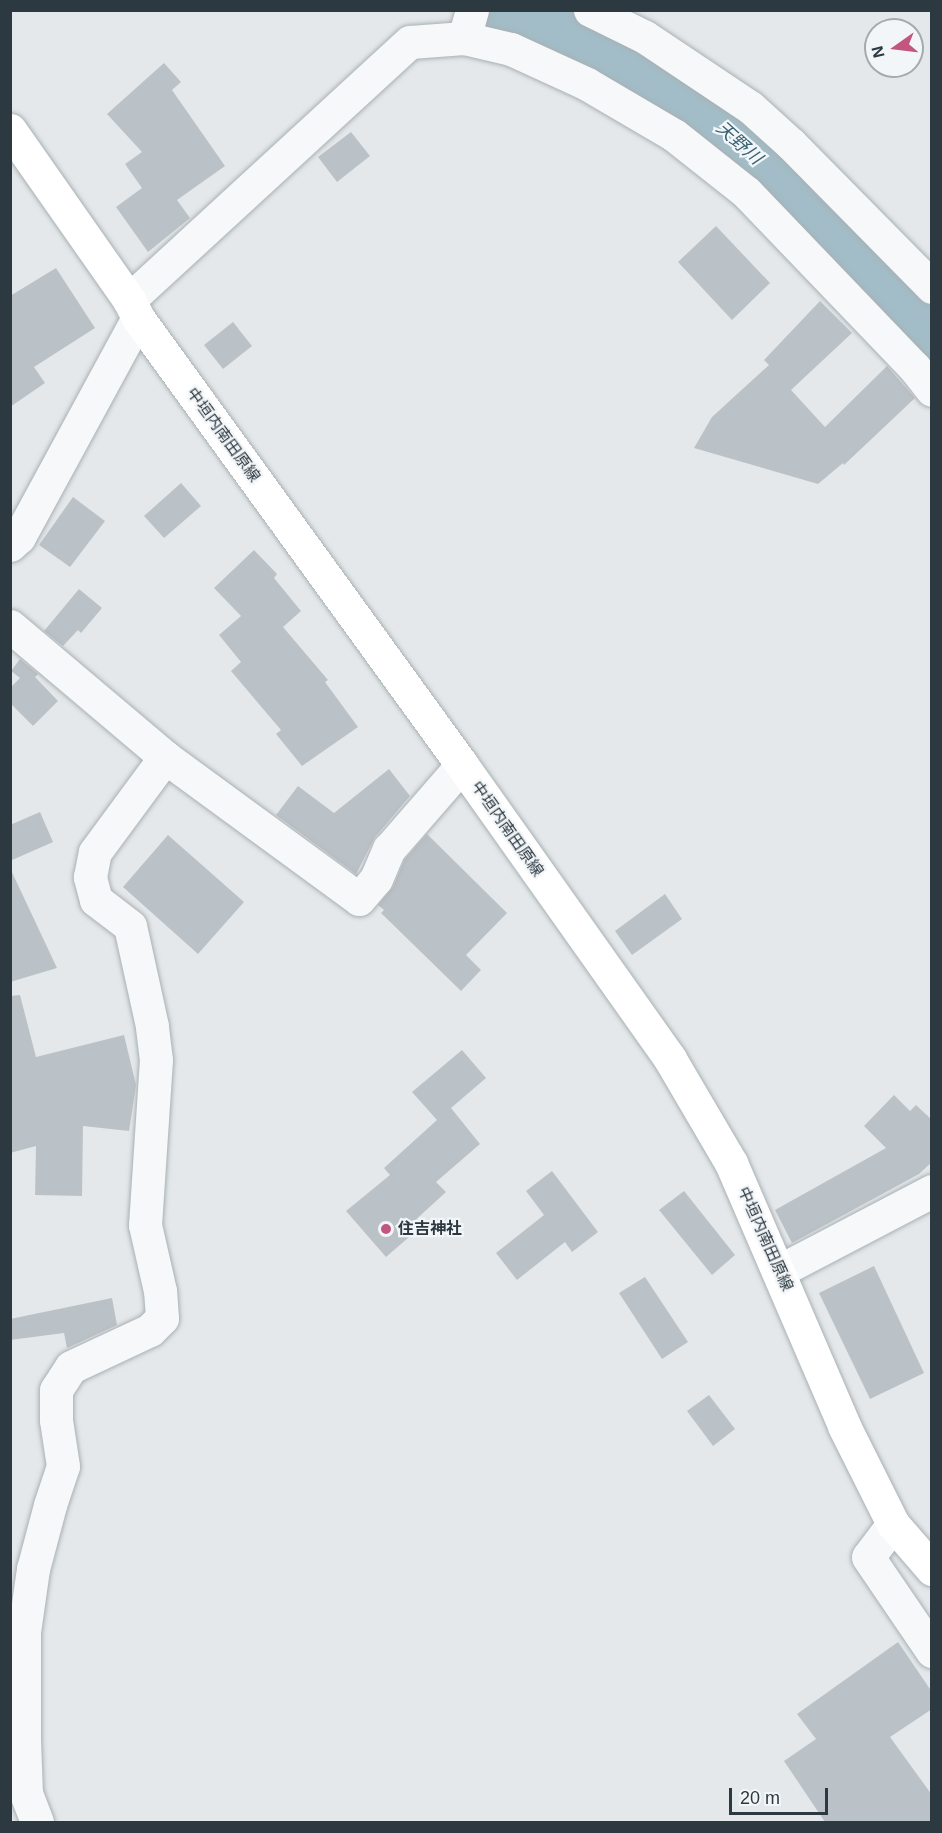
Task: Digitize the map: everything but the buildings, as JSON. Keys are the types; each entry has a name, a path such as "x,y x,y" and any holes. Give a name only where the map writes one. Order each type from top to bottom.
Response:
{"main road":[{"name":"中垣内南田原線","path":"10,130 134,309 462,765 669,1059 731,1163 844,1426 893,1524 932,1569"}],"street":[{"path":"590,10 645,37 750,107 791,144 932,287"},
{"path":"10,545 20,537 134,309 410,42 468,24 511,50 588,84 674,135 746,192 914,367 932,390"},
{"path":"10,626 165,757 359,899 376,879 389,849 462,765"},
{"path":"37,1822 26,1794 24,1632 33,1569 63,1466 56,1420 56,1390 71,1366 150,1330 162,1318 160,1291 145,1225 156,1060 152,1026 130,926 96,900 90,878 95,852 165,757"},
{"path":"779,1271 932,1191"},
{"path":"893,1524 868,1557 932,1651"}],"waterway":[{"name":"天野川","path":"505,10 567,32 646,72 699,107 835,230 932,334"}],"place":[{"name":"住吉神社","path":"386,1229"}]}
